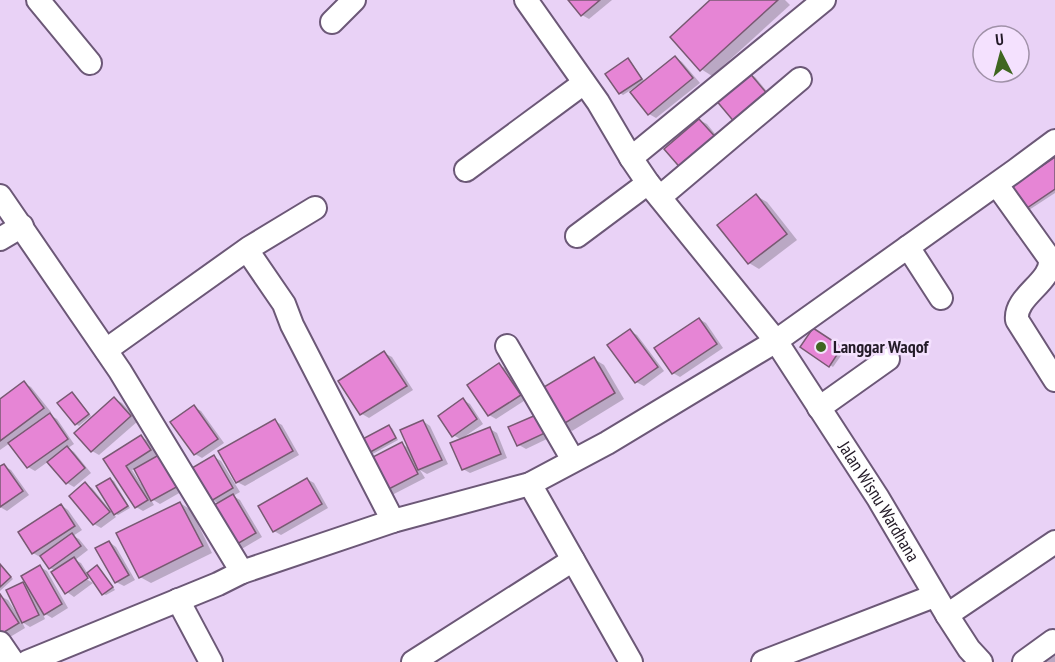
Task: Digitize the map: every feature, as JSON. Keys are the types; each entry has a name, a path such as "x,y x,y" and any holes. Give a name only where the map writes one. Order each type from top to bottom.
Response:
{"street":[{"path":"38,0 90,63"},
{"path":"332,22 354,0"},
{"name":"Jalan Wisnu Wardhana","path":"526,0 598,102 631,158 654,190 776,341 878,498 934,596 981,662"},
{"path":"631,158 824,0"},
{"path":"577,236 654,190 800,79"},
{"path":"466,170 584,83"},
{"path":"27,662 218,584 242,572 393,521 530,484 607,443 776,341 997,185 1055,141"},
{"path":"997,185 1050,259 1051,263 1046,273 1020,305 1017,320 1055,380"},
{"path":"0,196 106,350 242,572"},
{"path":"106,350 247,250 315,208"},
{"path":"0,239 22,226"},
{"path":"908,247 941,298"},
{"path":"247,250 284,304 292,325 393,521"},
{"path":"507,346 573,460"},
{"path":"819,408 888,359"},
{"path":"530,484 631,662"},
{"path":"947,615 1055,542"},
{"path":"413,662 573,561"},
{"path":"763,662 934,596"},
{"path":"178,600 210,662"},
{"path":"1024,662 1053,641"},
{"path":"0,643 13,662"}],"building":[{"path":"568,0 600,0 581,16"},
{"path":"710,0 778,0 700,71 670,37"},
{"path":"675,56 693,78 648,115 630,92"},
{"path":"628,58 642,79 619,94 605,74"},
{"path":"748,71 769,96 736,124 715,99"},
{"path":"699,119 719,141 683,171 664,149"},
{"path":"1055,157 1055,189 1024,210 1010,188"},
{"path":"756,194 787,234 748,264 717,225"},
{"path":"699,318 717,344 672,374 654,348"},
{"name":"Langgar Waqof","path":"813,328 842,347 829,367 800,347"},
{"path":"630,329 658,367 635,383 607,345"},
{"path":"384,351 407,386 360,415 338,381"},
{"path":"594,357 615,393 560,426 539,390"},
{"path":"499,363 521,395 488,416 467,385"},
{"path":"24,381 44,408 0,441 0,399"},
{"path":"72,392 89,414 75,425 57,403"},
{"path":"114,397 131,416 91,452 74,433"},
{"path":"463,398 477,419 452,437 438,416"},
{"path":"194,405 218,439 194,455 170,422"},
{"path":"50,413 68,439 27,468 8,443"},
{"path":"536,415 545,433 517,446 508,427"},
{"path":"275,419 293,451 236,483 218,451"},
{"path":"423,420 442,460 418,470 400,430"},
{"path":"389,425 396,438 365,455 357,442"},
{"path":"490,427 501,454 462,470 450,443"},
{"path":"141,435 151,450 126,466 148,500 135,508 103,459"},
{"path":"402,442 418,474 383,492 367,460"},
{"path":"67,446 85,468 66,484 47,462"},
{"path":"164,452 182,484 151,501 134,469"},
{"path":"214,455 233,488 211,501 192,468"},
{"path":"4,464 23,491 0,507 0,466"},
{"path":"110,478 128,506 114,515 96,486"},
{"path":"307,478 322,504 273,532 258,506"},
{"path":"85,482 110,512 93,525 69,496"},
{"path":"233,494 256,533 232,547 209,508"},
{"path":"180,502 203,546 139,578 116,533"},
{"path":"61,504 75,526 32,554 18,532"},
{"path":"72,533 81,546 49,569 40,556"},
{"path":"109,541 129,575 115,583 95,548"},
{"path":"74,557 88,578 65,594 51,572"},
{"path":"0,564 11,577 0,587"},
{"path":"40,565 62,604 44,615 21,576"},
{"path":"97,565 113,587 102,595 87,573"},
{"path":"23,582 39,615 22,623 6,590"},
{"path":"0,594 19,623 1,634 0,632"}],"place":[{"name":"Langgar Waqof","path":"821,347"}]}
